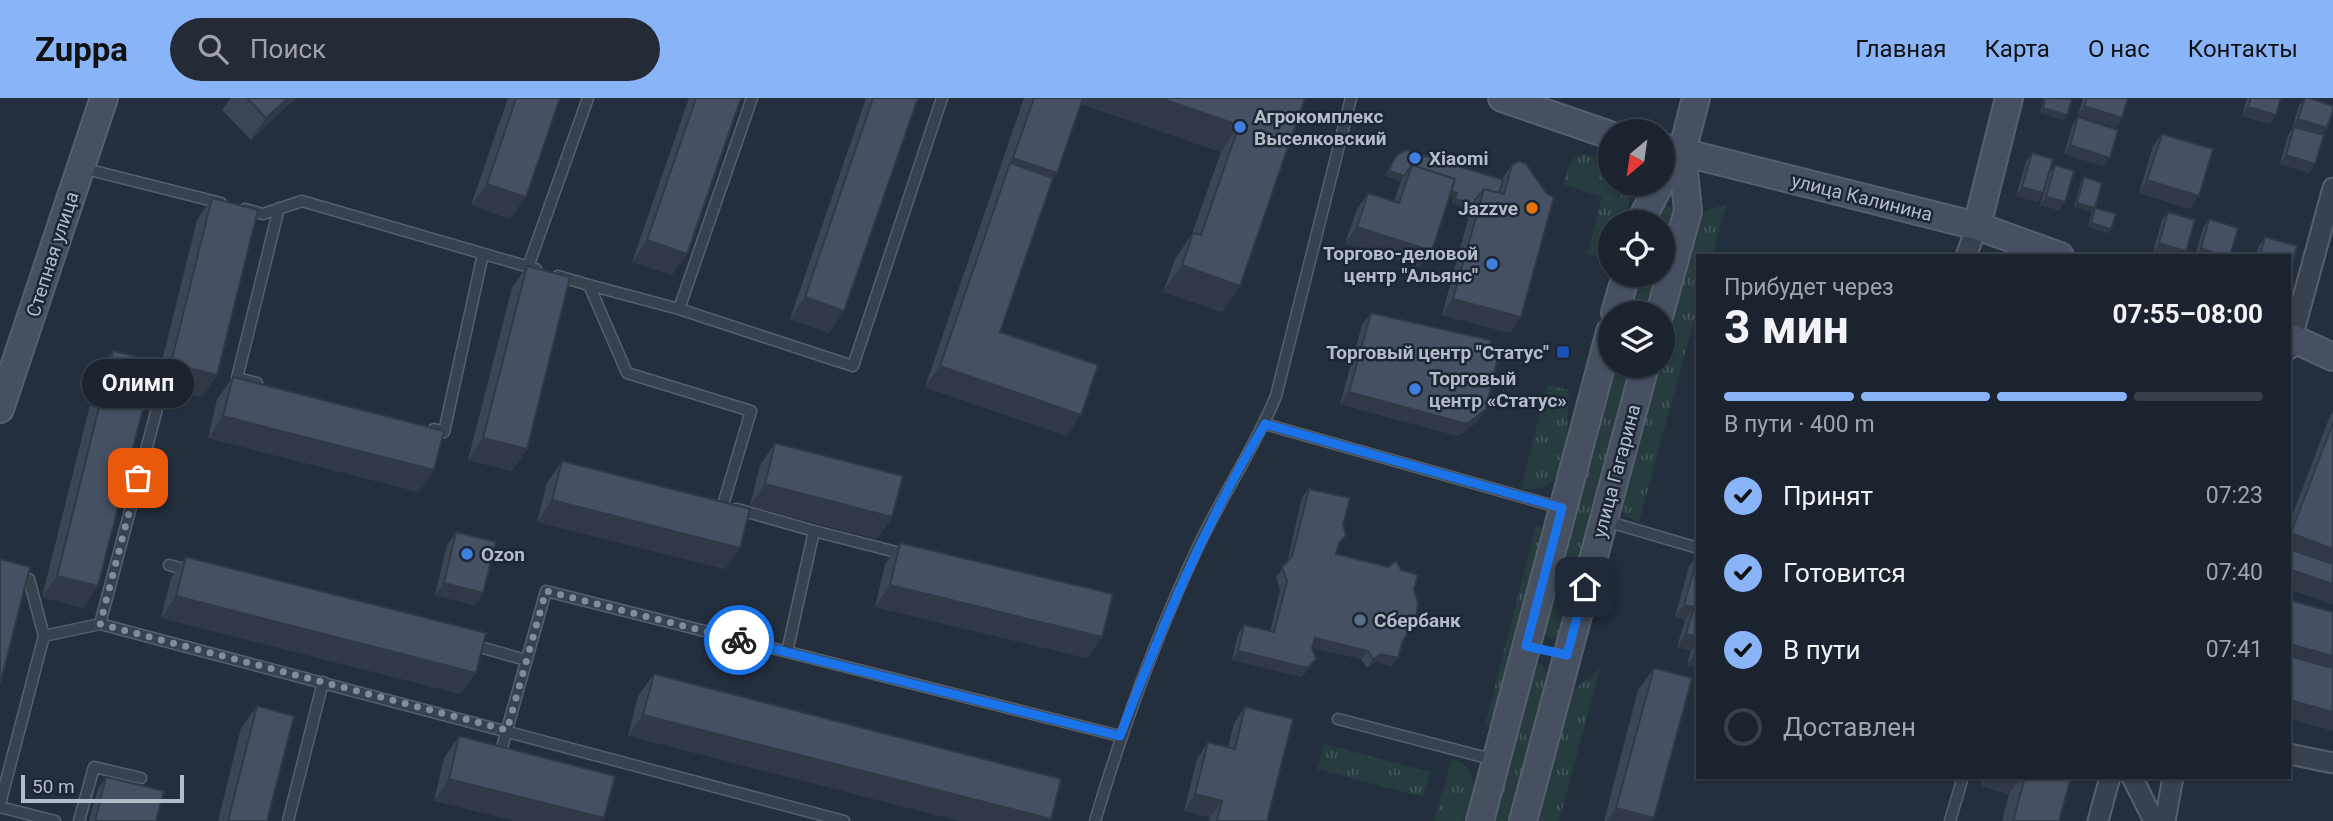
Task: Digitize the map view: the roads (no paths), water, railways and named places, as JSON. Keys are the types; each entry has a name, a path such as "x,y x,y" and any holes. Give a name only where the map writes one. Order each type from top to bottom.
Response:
{"main road":[{"name":"Степная улица","path":"0,409 104,98"},
{"path":"1502,98 1598,131"},
{"path":"1675,144 1696,98"},
{"path":"1977,226 2008,98"},
{"name":"улица Калинина","path":"1675,151 1977,226 2054,254"},
{"path":"1663,301 1688,211 1675,161"},
{"path":"2291,342 2333,357"},
{"path":"1480,821 1598,376"},
{"name":"улица Гагарина","path":"1523,821 1602,520 1643,378"},
{"path":"1526,646 1567,655"}],"street":[{"path":"2291,338 2333,188"},
{"path":"1967,254 1977,226"},
{"path":"2291,754 2333,763"},
{"path":"2098,821 2109,779"},
{"path":"2134,779 2154,821"},
{"path":"2165,821 2173,779"}],"lane":[{"path":"528,267 588,98"},
{"path":"679,309 752,98"},
{"path":"80,168 263,214 303,201 679,309 853,366 942,98"},
{"path":"1095,821 1120,736 1155,643 1225,490 1265,424 1276,396 1351,98"},
{"path":"263,385 237,378 279,208"},
{"path":"418,425 444,432 483,254"},
{"path":"589,285 627,373 751,411 723,505"},
{"path":"100,624 158,405"},
{"path":"1265,424 1562,508"},
{"path":"710,502 919,557"},
{"path":"1602,520 1696,547"},
{"path":"787,652 814,531"},
{"path":"169,565 209,576"},
{"path":"0,572 29,579 44,636 0,806 55,821"},
{"path":"498,762 546,591 1120,736"},
{"path":"44,636 100,624 844,821"},
{"path":"460,642 526,660"},
{"path":"288,821 323,682"},
{"path":"1338,719 1496,761"},
{"path":"79,821 94,768 141,778"},
{"path":"1950,821 1963,779"}],"place":[{"name":"Агрокомплекс Выселковский","path":"1240,127"},
{"name":"Xiaomi","path":"1415,158"},
{"name":"Jazzve","path":"1532,208"},
{"name":"Торгово-деловой центр \"Альянс\"","path":"1492,264"},
{"name":"Торговый центр \"Статус\"","path":"1563,352"},
{"name":"Торговый центр «Статус»","path":"1415,389"},
{"name":"Олимп","path":"138,478"},
{"name":"Ozon","path":"467,554"},
{"name":"Сбербанк","path":"1360,620"}]}
